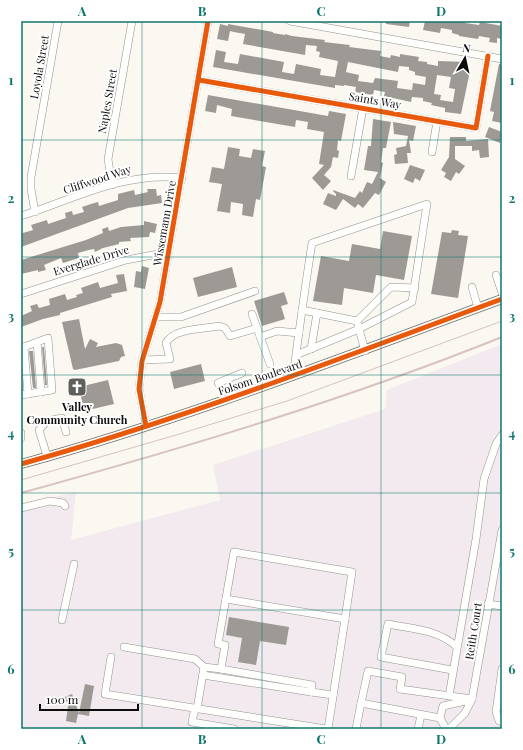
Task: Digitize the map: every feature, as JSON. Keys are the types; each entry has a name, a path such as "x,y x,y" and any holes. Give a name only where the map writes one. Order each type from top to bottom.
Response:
{"main road":[{"name":"Folsom Boulevard","path":"21,464 146,426 293,376 502,299"}],"street":[{"name":"Loyola Street","path":"36,212 31,189 31,177 58,21"},
{"name":"Naples Street","path":"112,185 108,159 132,21"},
{"name":"Wissemann Drive","path":"146,426 140,389 142,360 156,317 168,257 208,21"},
{"path":"290,21 502,59"},
{"name":"Saints Way","path":"199,80 476,128 488,56"},
{"path":"351,176 364,108"},
{"path":"432,152 437,121"},
{"name":"Cliffwood Way","path":"21,216 112,185 149,177 182,178"},
{"path":"293,376 302,310 312,243 427,204 412,302 359,329 296,355"},
{"name":"Everglade Drive","path":"21,294 126,260 158,254 168,257"},
{"path":"496,275 502,293"},
{"path":"357,321 391,287 415,288"},
{"path":"472,287 478,308"},
{"path":"156,317 181,317 255,291"},
{"path":"302,310 357,321"},
{"path":"311,349 317,313"},
{"path":"252,314 270,364"},
{"path":"357,321 365,350"},
{"path":"142,360 170,358 166,343 169,338 182,332 219,326 225,328 230,336 257,328"},
{"path":"260,337 277,331 299,333"},
{"path":"48,338 52,390 25,394 23,347 48,338"},
{"path":"37,342 41,392"},
{"path":"218,383 242,373"},
{"path":"47,456 39,430 47,421 62,418 66,432"},
{"path":"21,433 21,438"},
{"path":"449,696 456,646 476,539 484,479 502,435"},
{"path":"21,508 50,501 63,503 65,506"},
{"name":"Reith Court","path":"449,729 465,713 472,699 502,531"},
{"path":"111,657 105,694 327,729 352,572 234,552 218,644 225,645 221,669"},
{"path":"62,620 74,564"},
{"path":"226,599 345,619"},
{"path":"488,604 502,606"},
{"path":"452,670 381,657 388,624 445,636 456,646"},
{"path":"124,647 195,659 204,667 312,685 311,692"},
{"path":"204,667 192,722 234,729"},
{"path":"502,669 501,687 496,712 500,721 502,722"},
{"path":"356,729 368,671 402,677 400,689 472,699"},
{"path":"203,675 333,695"},
{"path":"446,729 440,718 443,706 472,699"},
{"path":"361,704 440,718"},
{"path":"418,729 421,715"}],"shaded area":[{"path":"502,344 502,729 21,729 21,505 76,492 71,540 220,500 213,465 385,409 387,390"}],"building":[{"path":"386,21 410,21 409,27 386,24"},
{"path":"425,21 465,21 465,23 479,25 480,22 502,26 502,39 497,38 497,43 489,42 490,38 479,36 478,39 459,36 452,33 452,30 441,28 440,33 423,30"},
{"path":"220,24 228,26 228,24 285,35 325,40 324,42 350,45 349,47 381,51 380,56 390,58 391,55 400,57 400,54 419,57 418,61 427,62 427,64 438,66 438,61 468,62 469,76 461,114 445,112 445,108 431,105 432,103 423,101 423,98 412,97 411,102 384,96 385,92 374,90 373,95 355,92 356,87 335,85 335,88 213,67 216,50 226,52 224,62 238,64 240,54 284,62 282,72 294,74 296,64 321,69 320,75 335,77 338,61 319,57 320,52 316,51 317,46 306,45 305,55 243,44 245,34 230,31 228,41 217,39","holes":["348,62 398,72 399,66 409,67 409,70 415,72 415,75 426,77 425,85 413,83 412,90 397,88 398,81 375,78 373,83 358,81 359,75 346,72","437,75 451,77 449,88 455,89 453,102 440,100 441,95 434,94"]},
{"path":"499,64 502,64 502,123 492,121 494,112 490,111"},
{"path":"208,95 328,116 329,111 346,114 341,141 338,140 338,158 333,157 331,167 324,175 331,181 323,190 312,178 324,165 319,164 324,132 307,129 308,122 296,120 295,127 231,116 232,109 217,105 216,113 205,111"},
{"path":"373,119 391,122 386,148 383,148 381,162 383,163 380,178 386,182 379,195 375,193 363,208 358,204 355,208 343,199 336,210 323,204 328,193 336,196 333,190 355,198 360,191 362,193 367,182 372,184 378,172 364,170 368,146 371,146"},
{"path":"393,122 416,126 413,141 409,140 411,153 407,153 408,163 395,164 394,155 397,154 396,148 406,146 408,136 394,134"},
{"path":"489,127 502,132 500,143 485,137"},
{"path":"450,137 466,137 466,141 488,139 489,157 480,158 479,150 472,151 472,146 455,146 455,159 465,166 459,174 456,172 451,181 444,177 446,173 441,170 449,157"},
{"path":"228,147 240,149 239,156 251,158 253,149 265,151 262,166 266,167 260,200 256,199 253,217 242,215 243,204 231,202 230,213 217,211 222,184 209,182 212,167 224,169"},
{"path":"410,165 425,170 420,181 415,178 413,183 404,179"},
{"path":"147,189 156,189 157,196 161,195 162,203 128,208 21,247 21,231 23,233 33,230 31,225 47,220 48,224 66,218 65,213 72,211 73,215 84,212 82,207 98,202 99,206 118,200 118,194 134,190 135,195 148,192"},
{"path":"144,221 157,224 155,233 150,232 149,237 130,238 131,241 119,242 119,244 103,248 95,252 94,249 78,253 79,258 63,263 61,258 44,265 46,270 38,272 38,270 21,274 21,260 86,240 103,233 102,229 108,227 109,231 121,227 144,225"},
{"path":"452,230 459,231 458,235 468,236 458,298 431,294 442,232 451,233"},
{"path":"383,231 412,236 404,280 376,275 373,293 344,288 342,305 313,301 321,256 349,261 352,244 380,249"},
{"path":"142,266 149,268 145,289 134,287 136,271 141,272"},
{"path":"232,267 237,287 198,297 193,278"},
{"path":"124,274 127,291 111,294 112,297 21,327 21,316 32,311 30,306 37,304 39,308 50,305 49,299 65,294 67,300 77,297 76,295 83,293 81,288 98,282 100,288 118,283 116,275"},
{"path":"284,292 288,304 281,306 285,319 262,326 254,301"},
{"path":"79,319 85,349 90,339 98,343 96,347 116,343 122,345 125,356 121,357 119,361 75,370 73,369 62,322"},
{"path":"42,347 44,347 47,385 45,385"},
{"path":"29,351 33,351 36,388 33,388"},
{"path":"201,364 205,381 174,389 170,372"},
{"path":"108,380 114,404 84,411 79,387"},
{"path":"229,617 289,627 286,645 260,641 256,665 238,662 242,638 226,635"},
{"path":"85,684 94,686 89,716 78,714 76,723 66,721 68,706 65,697 72,694 79,713"}],"tram line":[{"path":"21,480 287,401 502,321"}],"railway":[{"path":"21,493 264,422 384,382 502,337"}],"cycle path":[{"path":"146,426 139,389 142,361 160,302 208,21"},
{"path":"199,80 476,128 488,56"},
{"path":"21,464 203,407 323,365 502,299"}],"place":[{"name":"Valley Community Church","path":"77,387"}]}
